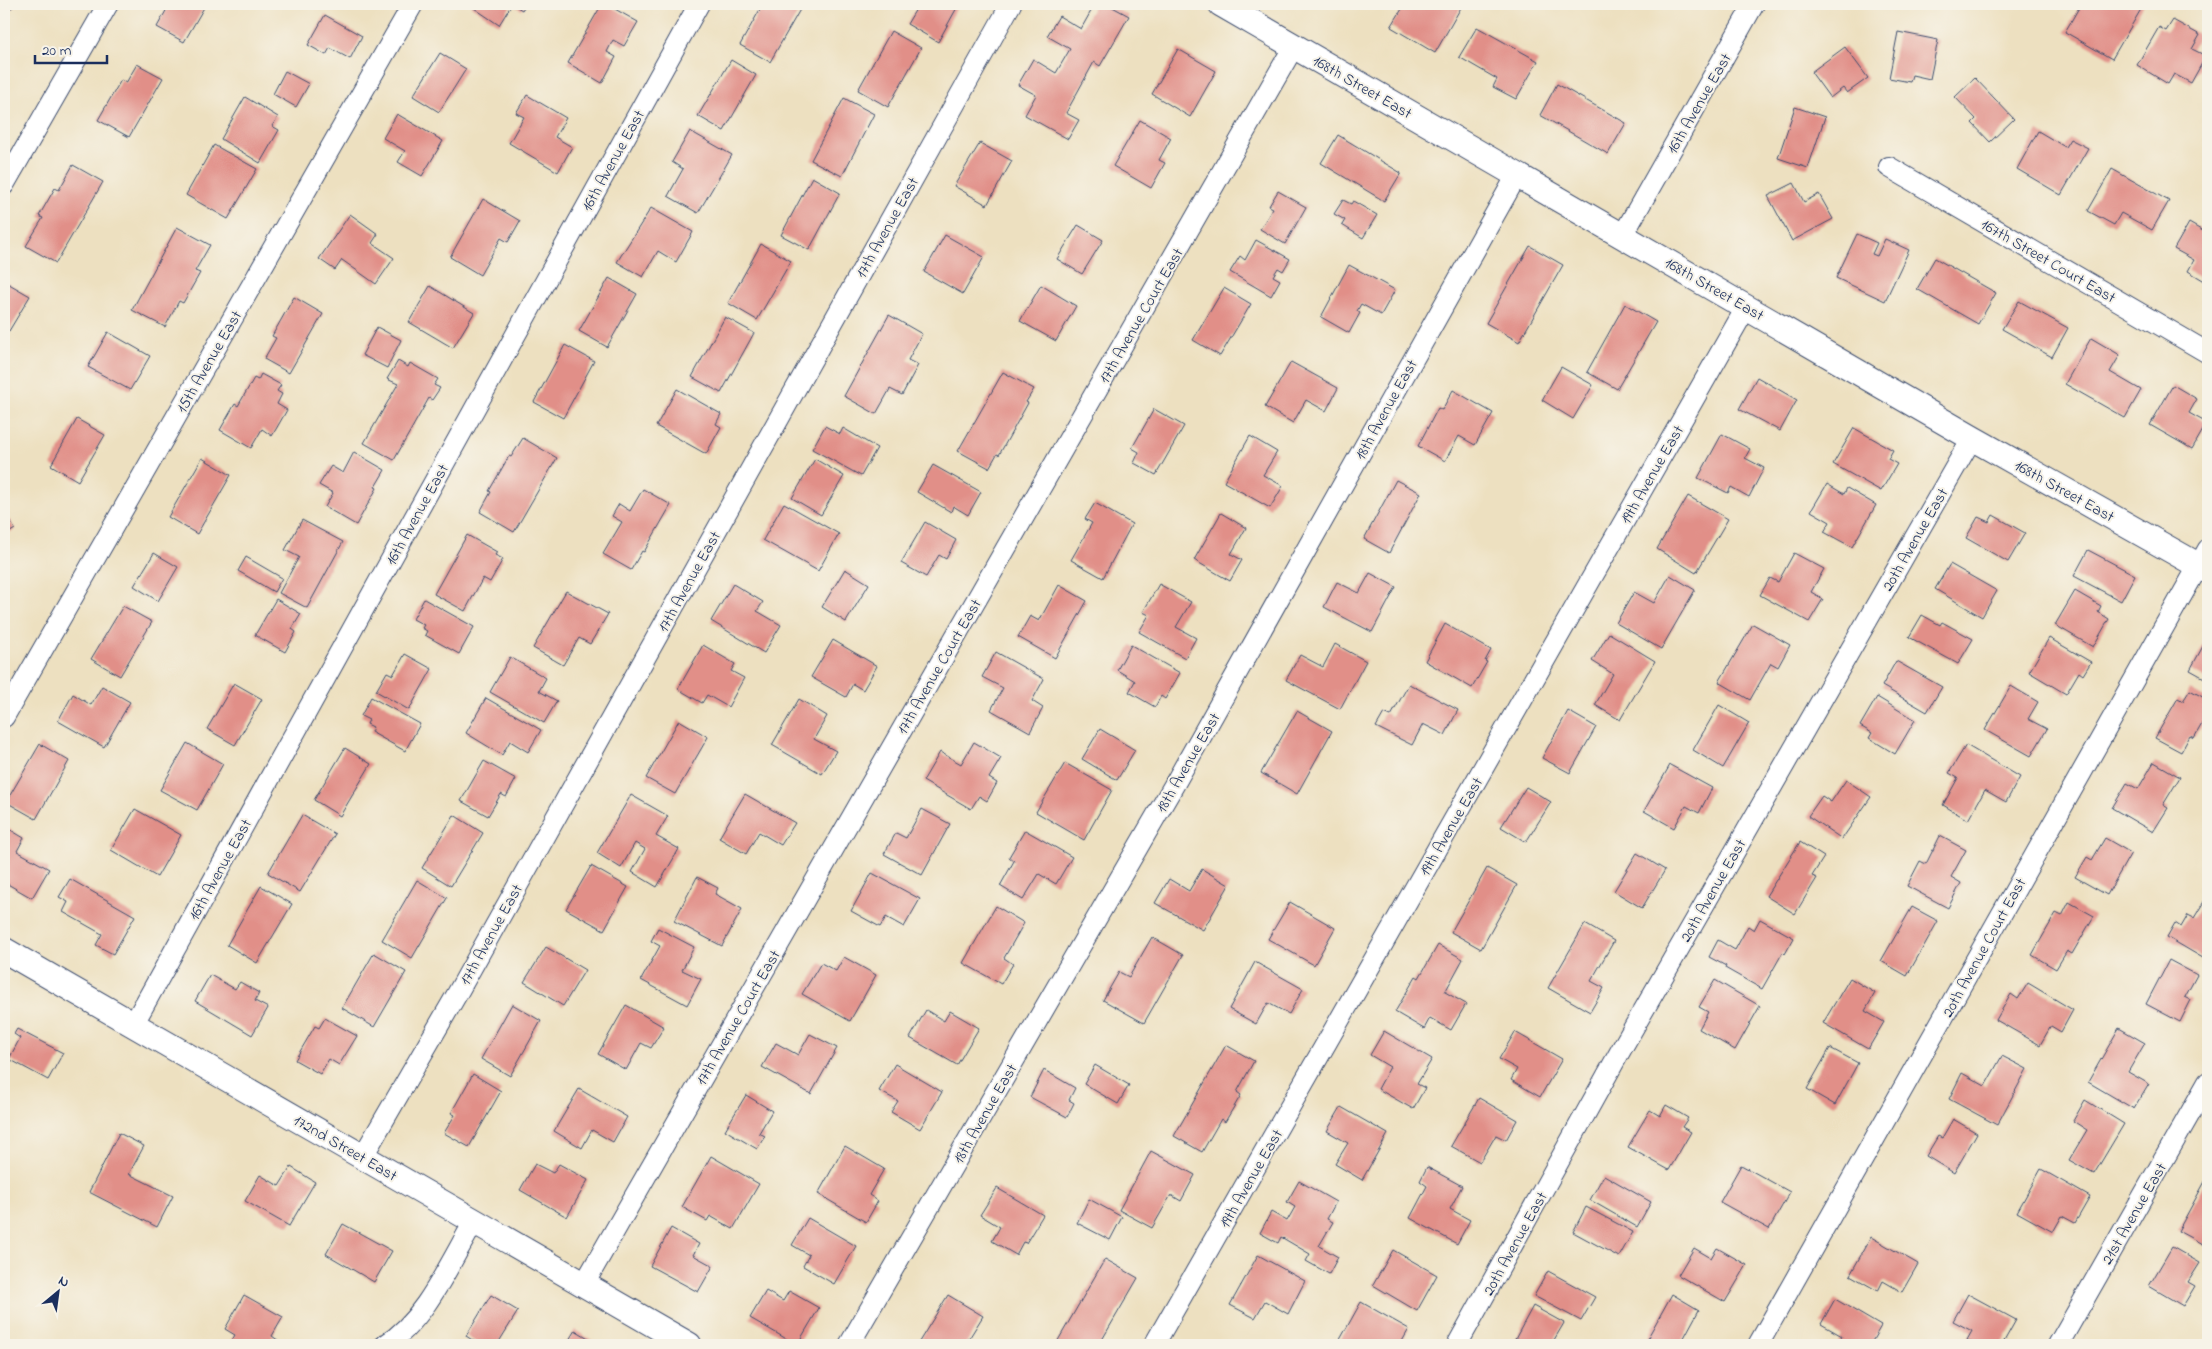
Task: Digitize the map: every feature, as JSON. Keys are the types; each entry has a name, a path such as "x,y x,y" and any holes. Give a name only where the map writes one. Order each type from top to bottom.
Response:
{"street":[{"path":"4,185 108,4"},
{"name":"15th Avenue East","path":"4,717 413,4"},
{"name":"16th Avenue East","path":"132,1025 699,4"},
{"name":"17th Avenue East","path":"363,1156 471,968 1011,4"},
{"name":"168th Street East","path":"1221,4 1747,306 1972,438 2205,562"},
{"name":"16th Avenue East","path":"1623,235 1754,4"},
{"name":"17th Avenue Court East","path":"583,1286 1294,46"},
{"name":"167th Street Court East","path":"1889,167 2208,353"},
{"name":"18th Avenue East","path":"849,1345 1174,785 1517,175"},
{"name":"19th Avenue East","path":"1154,1345 1747,306"},
{"name":"20th Avenue East","path":"1458,1345 1622,1048 1972,438"},
{"name":"20th Avenue Court East","path":"1758,1345 2205,562"},
{"name":"172nd Street East","path":"4,950 363,1156 583,1286 689,1345"},
{"name":"21st Avenue East","path":"2058,1345 2208,1082"},
{"path":"385,1345 397,1338 418,1317 474,1222"}],"building":[{"path":"4,4 17,4 4,13"},
{"path":"165,4 206,4 184,42 157,27 168,7"},
{"path":"473,4 512,4 499,25 471,6"},
{"path":"512,4 526,4 522,10"},
{"path":"602,4 606,4 638,22 624,46 613,40 607,52 616,57 602,83 568,63"},
{"path":"763,4 799,4 802,6 770,62 740,45"},
{"path":"919,4 959,4 938,42 907,24"},
{"path":"1095,4 1107,4 1129,16 1100,66 1094,62 1066,113 1079,120 1068,139 1025,115 1036,95 1018,85 1033,59 1056,73 1070,49 1047,36 1059,16 1081,29"},
{"path":"1405,4 1419,4 1425,7 1427,4 1463,4 1435,53 1391,27"},
{"path":"2081,4 2144,4 2112,59 2065,32"},
{"path":"325,15 362,36 350,59 330,48 326,55 308,45"},
{"path":"2173,20 2200,35 2192,49 2206,56 2191,83 2174,74 2168,84 2137,65 2159,27 2166,31"},
{"path":"1477,27 1538,61 1516,99 1493,87 1497,79 1459,57"},
{"path":"891,31 921,48 888,107 858,90"},
{"path":"1898,32 1938,40 1930,79 1912,75 1910,82 1889,78"},
{"path":"1845,47 1868,78 1847,93 1843,88 1830,98 1811,72"},
{"path":"1178,49 1216,71 1190,117 1152,94"},
{"path":"440,53 466,69 439,112 413,96"},
{"path":"731,60 756,75 724,131 698,116"},
{"path":"137,64 163,78 129,137 98,120 121,80 126,83"},
{"path":"285,71 309,84 296,107 273,94"},
{"path":"1975,78 2014,119 1990,142 1972,123 1976,119 1955,97"},
{"path":"1557,84 1626,123 1608,154 1540,115"},
{"path":"527,95 566,118 555,137 572,147 558,172 509,143 524,117 516,113"},
{"path":"245,97 278,117 272,126 279,130 260,163 221,139"},
{"path":"844,98 874,114 842,176 811,160"},
{"path":"1795,107 1825,117 1808,168 1778,158"},
{"path":"397,114 443,141 422,176 398,162 405,151 383,138"},
{"path":"1140,120 1171,138 1159,160 1165,163 1151,188 1113,166"},
{"path":"690,131 732,155 698,213 668,196 683,169 672,162"},
{"path":"2038,131 2065,147 2070,139 2088,148 2061,195 2017,169"},
{"path":"1338,135 1401,173 1384,201 1321,163"},
{"path":"980,143 1012,161 987,205 954,186"},
{"path":"214,145 257,169 228,219 186,195"},
{"path":"73,165 103,182 56,263 26,246 43,218 39,216 55,188 59,190"},
{"path":"2112,169 2169,201 2152,230 2121,213 2114,225 2088,211"},
{"path":"812,177 840,193 809,250 781,235"},
{"path":"1794,183 1804,202 1819,194 1833,219 1792,241 1768,196"},
{"path":"1278,191 1306,207 1285,244 1260,229 1273,208 1269,206"},
{"path":"483,199 520,221 508,242 501,238 480,275 450,257"},
{"path":"1343,200 1351,204 1353,201 1377,215 1363,238 1342,225 1345,220 1334,214"},
{"path":"651,208 693,232 676,262 658,251 643,277 617,262"},
{"path":"350,214 378,234 372,243 394,258 376,284 342,260 335,270 319,259"},
{"path":"2189,223 2208,234 2208,283 2188,271 2194,260 2174,249"},
{"path":"1078,225 1103,240 1082,274 1057,259"},
{"path":"177,227 210,245 195,271 200,273 183,303 179,301 165,327 132,310"},
{"path":"1857,234 1877,243 1872,254 1877,256 1885,239 1909,250 1885,301 1836,278"},
{"path":"945,235 984,257 963,294 924,272"},
{"path":"1256,240 1290,259 1283,271 1278,268 1273,276 1280,280 1271,296 1230,272 1240,256 1245,260"},
{"path":"761,244 791,261 757,320 728,303"},
{"path":"1530,246 1563,265 1519,342 1486,323"},
{"path":"1935,258 1996,293 1978,324 1917,289"},
{"path":"1349,265 1395,290 1381,315 1361,304 1357,311 1360,313 1349,333 1321,317"},
{"path":"609,278 637,294 607,347 579,331"},
{"path":"4,281 30,296 9,331 4,329"},
{"path":"1041,285 1076,306 1056,341 1020,321"},
{"path":"430,286 474,313 453,348 409,322"},
{"path":"1224,288 1251,304 1220,356 1193,340"},
{"path":"294,297 323,314 289,373 264,359 276,338 272,336"},
{"path":"2019,301 2068,328 2052,357 2002,329"},
{"path":"1625,304 1656,322 1617,389 1587,372"},
{"path":"889,315 922,334 908,360 918,365 902,395 890,389 876,414 844,396"},
{"path":"725,317 754,333 721,393 692,377"},
{"path":"377,327 401,340 387,368 362,355"},
{"path":"108,332 150,356 130,390 88,367"},
{"path":"2091,338 2120,355 2110,372 2141,390 2125,418 2065,384"},
{"path":"565,345 594,361 563,418 534,402"},
{"path":"398,361 408,367 410,363 438,379 434,385 440,388 432,400 429,398 394,460 364,443 398,384 387,379"},
{"path":"1291,362 1338,388 1326,411 1306,400 1293,423 1265,407"},
{"path":"1561,367 1593,385 1573,419 1542,400"},
{"path":"1003,372 1034,389 999,455 997,454 989,468 958,451"},
{"path":"261,374 281,385 277,391 282,394 277,404 287,410 272,436 262,429 251,448 220,430 235,404 238,406 254,378 258,380"},
{"path":"1757,377 1797,400 1780,431 1739,409"},
{"path":"2173,385 2197,399 2189,413 2207,423 2192,449 2150,425"},
{"path":"677,389 721,414 716,424 721,427 706,454 656,426"},
{"path":"1453,390 1493,413 1475,445 1459,436 1445,461 1418,446 1438,408 1442,410"},
{"path":"1154,409 1184,426 1156,475 1134,463 1139,452 1132,448"},
{"path":"77,419 105,435 78,481 51,465"},
{"path":"825,426 840,434 843,428 877,448 861,476 812,449"},
{"path":"1854,428 1893,450 1888,459 1897,464 1881,491 1833,464"},
{"path":"1722,434 1750,449 1745,458 1764,468 1749,497 1731,487 1728,493 1698,478"},
{"path":"1250,436 1277,452 1263,475 1283,486 1270,508 1224,482"},
{"path":"523,438 557,458 514,532 480,512 491,492 489,491 509,456 511,457"},
{"path":"354,452 385,470 356,525 325,507 333,493 319,485 331,466 343,473"},
{"path":"202,458 231,475 197,534 168,517"},
{"path":"815,459 844,476 821,515 792,498"},
{"path":"933,465 981,492 968,515 953,506 951,512 917,492"},
{"path":"1396,480 1421,493 1389,553 1364,539"},
{"path":"1827,484 1844,494 1847,488 1876,505 1852,547 1824,532 1830,522 1811,511"},
{"path":"643,489 671,505 644,552 642,551 631,570 603,554 622,522 612,516 619,504 630,511"},
{"path":"1688,496 1728,519 1696,573 1657,549"},
{"path":"784,503 839,534 818,571 763,540"},
{"path":"1095,503 1132,524 1103,578 1071,560 1092,523 1085,519"},
{"path":"4,512 15,529 4,536"},
{"path":"1221,513 1246,528 1231,554 1242,560 1230,581 1194,560"},
{"path":"1993,515 2025,533 2008,562 1966,538 1978,517 1989,522"},
{"path":"302,520 343,542 307,608 279,593 299,557 285,550"},
{"path":"925,522 956,540 946,559 939,555 926,577 901,563"},
{"path":"467,535 497,552 495,555 503,559 490,582 483,578 465,611 434,594"},
{"path":"2088,550 2135,575 2121,601 2074,576"},
{"path":"154,553 178,567 158,601 134,586"},
{"path":"1794,553 1824,569 1811,592 1823,599 1809,622 1760,595 1770,578 1778,582"},
{"path":"246,557 282,578 274,592 238,571"},
{"path":"1950,564 1997,591 1982,617 1935,589"},
{"path":"845,569 869,584 846,622 822,607"},
{"path":"1370,573 1396,587 1372,632 1324,607 1337,582 1359,593"},
{"path":"1670,575 1695,590 1661,649 1616,623 1634,592 1654,603"},
{"path":"733,584 763,602 757,611 781,625 764,653 711,621"},
{"path":"1159,584 1191,602 1176,627 1196,638 1185,658 1139,632 1149,615 1143,612"},
{"path":"1059,585 1087,601 1055,658 1018,637 1030,616 1039,621"},
{"path":"566,591 608,614 590,644 579,638 563,665 533,648"},
{"path":"2075,591 2101,606 2098,612 2109,619 2093,647 2055,625"},
{"path":"276,599 301,614 292,629 296,632 285,652 255,635"},
{"path":"424,599 474,627 459,654 425,635 427,631 422,628 424,625 413,619"},
{"path":"123,606 152,622 120,676 91,659"},
{"path":"1922,615 1940,625 1942,622 1973,639 1958,664 1909,637"},
{"path":"1445,624 1491,650 1485,661 1487,662 1472,688 1425,661"},
{"path":"1753,624 1790,645 1778,667 1771,663 1750,700 1719,682"},
{"path":"1609,633 1655,661 1620,720 1595,705 1613,674 1592,661"},
{"path":"2208,637 2208,680 2190,670"},
{"path":"2049,638 2091,662 2083,675 2079,672 2066,694 2029,672"},
{"path":"833,640 877,666 863,690 853,684 846,697 811,677"},
{"path":"1335,644 1366,661 1340,709 1286,680 1300,655 1323,667"},
{"path":"703,645 735,664 731,671 744,678 728,707 707,695 702,703 678,689"},
{"path":"1131,645 1180,673 1165,699 1161,696 1155,707 1129,692 1135,681 1117,670"},
{"path":"996,652 1044,679 1032,701 1043,708 1030,732 991,710 1003,688 982,677"},
{"path":"405,654 432,669 409,710 376,691 387,672 393,675"},
{"path":"510,657 546,678 539,691 557,701 544,723 490,692"},
{"path":"1896,661 1942,687 1927,712 1882,686"},
{"path":"234,683 262,699 235,745 207,729"},
{"path":"1409,684 1458,710 1445,735 1423,724 1412,745 1376,727 1384,713 1391,716"},
{"path":"102,686 130,702 104,747 58,721 73,694 91,705"},
{"path":"2011,686 2038,702 2028,719 2047,729 2031,756 1985,730"},
{"path":"2190,690 2208,700 2208,713 2194,738 2190,736 2181,752 2155,738 2178,698 2183,701"},
{"path":"371,697 420,724 405,751 371,732 373,727 367,724 369,720 361,716"},
{"path":"1877,697 1915,720 1895,754 1869,738 1872,733 1860,726"},
{"path":"486,698 541,730 528,752 510,741 502,755 466,733"},
{"path":"799,699 827,716 814,739 836,751 822,774 772,745"},
{"path":"1719,705 1749,723 1723,768 1693,750"},
{"path":"1297,711 1332,731 1297,794 1261,773"},
{"path":"1568,711 1596,727 1570,773 1542,758"},
{"path":"679,720 708,737 675,794 646,778"},
{"path":"1100,729 1135,750 1117,780 1082,759"},
{"path":"974,742 1001,758 989,778 997,783 987,801 979,796 971,809 923,781 940,752 961,764"},
{"path":"187,743 223,764 197,810 160,790"},
{"path":"40,744 69,761 36,819 6,802"},
{"path":"1966,745 2020,777 2006,802 1985,790 1968,820 1943,805 1958,778 1949,773"},
{"path":"345,748 371,764 340,816 314,800"},
{"path":"484,761 516,779 506,797 501,794 488,816 461,801"},
{"path":"2154,762 2180,777 2163,805 2168,808 2153,832 2112,808 2127,783 2138,789"},
{"path":"1065,763 1112,790 1084,840 1036,812"},
{"path":"1670,765 1712,788 1699,813 1686,806 1674,828 1644,811"},
{"path":"1846,780 1871,797 1842,839 1808,816 1822,796 1831,802"},
{"path":"1526,787 1551,802 1526,842 1501,827"},
{"path":"745,794 795,823 781,845 759,832 746,854 719,838"},
{"path":"631,795 668,816 656,836 679,849 657,887 632,872 645,849 635,843 621,868 597,853"},
{"path":"135,809 181,835 157,877 111,850"},
{"path":"922,809 950,824 922,875 884,854 896,833 906,838"},
{"path":"302,815 335,834 300,892 268,873"},
{"path":"454,815 483,833 451,886 422,868"},
{"path":"4,826 24,838 17,851 49,869 32,898 4,882"},
{"path":"1025,830 1072,857 1056,884 1039,874 1023,900 1000,886 1014,861 1009,857"},
{"path":"1940,836 1966,850 1951,877 1961,883 1948,908 1907,886 1920,861 1926,864"},
{"path":"2105,838 2131,853 2107,895 2075,877 2087,857 2092,860"},
{"path":"1800,842 1824,857 1812,876 1817,878 1795,914 1766,896"},
{"path":"1637,853 1665,870 1642,908 1614,891"},
{"path":"591,866 628,887 604,930 566,909"},
{"path":"1487,868 1517,885 1481,949 1451,932"},
{"path":"1202,869 1229,885 1203,930 1155,903 1169,879 1189,891"},
{"path":"872,873 920,899 904,927 886,917 880,927 851,911"},
{"path":"697,877 718,888 715,894 742,909 722,946 674,921"},
{"path":"70,879 135,916 113,954 96,945 102,934 63,912 68,902 59,897"},
{"path":"417,880 447,898 412,958 382,940"},
{"path":"261,886 292,904 257,963 227,945"},
{"path":"2208,895 2208,961 2167,937 2175,923 2181,927 2188,915 2194,918"},
{"path":"1290,902 1335,928 1314,965 1268,939"},
{"path":"2069,902 2094,916 2072,954 2067,951 2056,969 2032,955 2056,913 2062,916"},
{"path":"996,906 1024,923 1004,958 1013,964 1001,984 963,963"},
{"path":"1912,907 1938,921 1907,976 1881,961"},
{"path":"1760,919 1794,938 1785,954 1783,952 1762,989 1709,957 1718,940 1735,950 1748,926 1754,930"},
{"path":"1585,924 1614,941 1591,981 1604,988 1590,1012 1548,988"},
{"path":"658,928 694,947 682,970 701,979 687,1005 641,980 660,946 651,941"},
{"path":"1152,937 1183,955 1144,1023 1103,1000 1119,972 1129,977"},
{"path":"1438,945 1463,959 1445,992 1466,1004 1451,1030 1430,1018 1424,1029 1395,1012 1416,976 1419,978"},
{"path":"546,947 585,970 563,1006 524,982"},
{"path":"374,953 406,972 374,1027 342,1008"},
{"path":"844,957 876,975 850,1021 802,994 821,963 836,971"},
{"path":"2169,960 2197,975 2185,997 2191,1000 2180,1022 2146,1004"},
{"path":"1255,962 1303,989 1289,1014 1268,1003 1256,1024 1229,1009"},
{"path":"210,975 235,989 240,982 259,993 255,1001 268,1008 252,1035 195,1001"},
{"path":"1850,978 1875,993 1865,1011 1884,1022 1868,1049 1823,1023"},
{"path":"1715,980 1760,1006 1735,1050 1699,1029 1708,1012 1699,1007"},
{"path":"2028,983 2073,1010 2061,1032 2051,1026 2040,1045 1996,1020 2011,994 2018,999"},
{"path":"512,1004 541,1021 510,1076 481,1059"},
{"path":"626,1005 664,1027 651,1048 641,1043 626,1070 598,1054"},
{"path":"926,1010 944,1021 950,1011 979,1028 957,1065 910,1038"},
{"path":"325,1018 357,1036 339,1065 329,1059 320,1074 295,1060 315,1026 319,1028"},
{"path":"2119,1028 2145,1043 2128,1072 2149,1084 2134,1109 2088,1082"},
{"path":"17,1029 63,1053 48,1080 9,1059 20,1038 14,1034"},
{"path":"1384,1031 1432,1059 1417,1084 1425,1088 1413,1109 1378,1089 1390,1067 1370,1055"},
{"path":"1515,1032 1562,1059 1540,1097 1511,1080 1517,1069 1499,1059"},
{"path":"810,1034 837,1048 811,1094 762,1067 776,1043 798,1055"},
{"path":"1226,1045 1254,1061 1237,1092 1241,1095 1225,1122 1221,1119 1202,1152 1174,1136"},
{"path":"1830,1048 1858,1063 1835,1105 1807,1089"},
{"path":"2002,1056 2027,1069 1997,1125 1949,1099 1962,1073 1985,1086"},
{"path":"895,1064 942,1092 920,1129 891,1112 898,1101 879,1091"},
{"path":"1095,1065 1129,1085 1118,1104 1084,1084"},
{"path":"1044,1070 1075,1088 1069,1100 1074,1103 1067,1117 1030,1097"},
{"path":"473,1074 501,1091 469,1147 444,1133 455,1115 451,1113"},
{"path":"579,1089 627,1117 613,1142 592,1130 582,1148 554,1131"},
{"path":"746,1095 772,1111 759,1133 765,1136 757,1149 725,1130"},
{"path":"1479,1098 1517,1120 1506,1140 1496,1135 1480,1162 1451,1146"},
{"path":"2085,1100 2124,1124 2094,1174 2069,1160 2087,1130 2073,1121"},
{"path":"1666,1105 1688,1118 1682,1127 1691,1132 1669,1170 1628,1147 1650,1110 1660,1116"},
{"path":"1341,1107 1388,1134 1362,1180 1335,1164 1348,1143 1327,1131"},
{"path":"1953,1119 1977,1133 1954,1173 1926,1156 1938,1136 1942,1138"},
{"path":"119,1133 144,1146 129,1174 173,1196 157,1227 89,1192"},
{"path":"845,1146 884,1169 869,1195 878,1201 866,1222 818,1194"},
{"path":"1151,1151 1195,1175 1181,1201 1171,1195 1152,1228 1119,1210"},
{"path":"711,1156 759,1184 733,1229 710,1216 707,1221 682,1207"},
{"path":"535,1164 553,1173 559,1164 588,1180 567,1217 520,1190"},
{"path":"1741,1165 1790,1192 1769,1229 1720,1202"},
{"path":"291,1167 315,1182 289,1226 245,1201 260,1175 279,1186"},
{"path":"1427,1167 1462,1186 1450,1209 1470,1220 1457,1244 1410,1218 1427,1186 1420,1181"},
{"path":"2041,1169 2090,1197 2075,1223 2062,1216 2053,1232 2017,1212"},
{"path":"1604,1175 1651,1202 1637,1227 1590,1200"},
{"path":"2208,1176 2208,1238 2204,1245 2178,1231"},
{"path":"1299,1181 1336,1202 1327,1219 1333,1222 1319,1246 1338,1257 1329,1274 1306,1261 1310,1254 1281,1237 1278,1243 1260,1233 1271,1212 1287,1221 1295,1207 1287,1202"},
{"path":"997,1188 1043,1215 1026,1243 1023,1242 1016,1255 992,1241 1000,1227 980,1215"},
{"path":"1089,1199 1122,1217 1110,1240 1077,1223"},
{"path":"1586,1207 1633,1232 1619,1257 1573,1232"},
{"path":"808,1218 856,1246 834,1284 803,1266 809,1255 792,1245"},
{"path":"343,1224 392,1251 374,1282 326,1254"},
{"path":"671,1228 699,1244 693,1255 713,1266 698,1292 650,1266"},
{"path":"1871,1237 1918,1264 1902,1292 1883,1281 1878,1291 1850,1275"},
{"path":"2172,1247 2200,1263 2188,1282 2195,1286 2183,1306 2149,1286"},
{"path":"1694,1248 1711,1258 1717,1248 1747,1265 1725,1302 1678,1275"},
{"path":"1393,1250 1437,1275 1417,1311 1373,1285"},
{"path":"1258,1255 1305,1281 1288,1314 1265,1301 1255,1318 1230,1305"},
{"path":"1105,1259 1138,1278 1099,1345 1056,1344"},
{"path":"1548,1271 1595,1297 1581,1321 1534,1296"},
{"path":"766,1291 783,1301 789,1291 819,1308 797,1345 750,1318"},
{"path":"1672,1294 1699,1310 1680,1345 1659,1345 1647,1339"},
{"path":"1968,1294 2016,1320 2002,1345 1976,1345 1967,1340 1972,1331 1953,1321"},
{"path":"244,1295 283,1317 272,1336 279,1341 277,1345 229,1345 235,1335 225,1329"},
{"path":"491,1295 518,1311 497,1345 480,1345 466,1336"},
{"path":"948,1295 983,1316 965,1345 917,1345"},
{"path":"1835,1299 1881,1326 1870,1345 1837,1345 1842,1336 1821,1324"},
{"path":"1361,1302 1409,1329 1400,1345 1378,1345 1374,1343 1373,1345 1337,1345"},
{"path":"1533,1306 1564,1323 1551,1345 1518,1345 1513,1343"},
{"path":"575,1330 600,1345 566,1345"}]}
